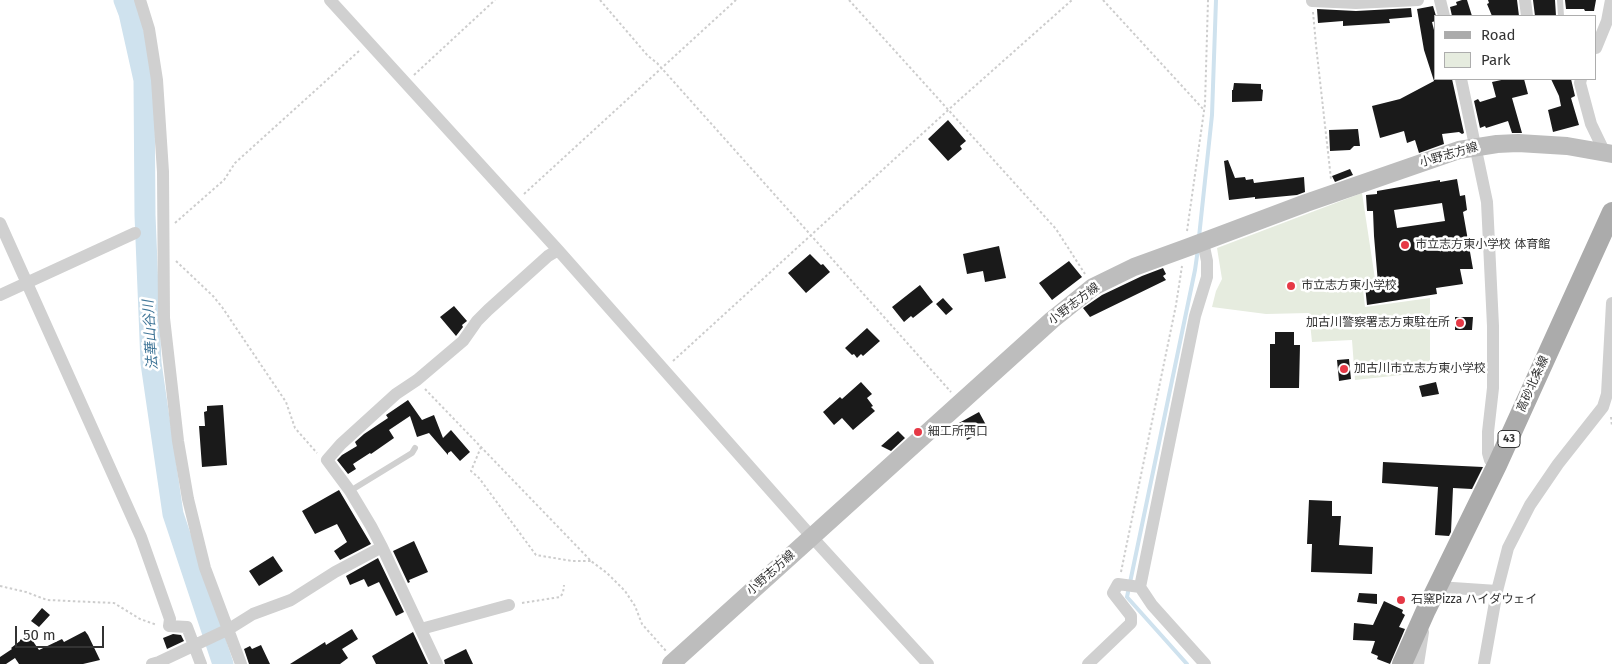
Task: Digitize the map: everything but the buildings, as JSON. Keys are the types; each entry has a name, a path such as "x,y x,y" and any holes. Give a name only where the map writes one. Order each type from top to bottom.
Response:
{"main road":[{"name":"小野志方線","path":"673,662 1068,306 1093,287 1134,267 1440,156 1476,146 1540,144 1609,153"},
{"name":"高砂北条線","path":"1402,664 1426,610 1497,465 1612,212"}],"street":[{"path":"140,0 149,29 158,80 163,172 164,318 178,441 188,499 205,568 241,664"},
{"path":"330,0 558,250 811,536 928,664"},
{"path":"1312,1 1356,3 1418,0"},
{"path":"1440,0 1444,15"},
{"path":"1524,0 1526,15"},
{"path":"1597,45 1611,0"},
{"path":"1461,80 1487,202 1491,268 1492,388 1488,453 1490,460 1497,465"},
{"path":"1581,80 1592,124 1609,153"},
{"path":"0,223 141,537 170,619 168,626 187,627 201,664"},
{"path":"0,295 135,233"},
{"path":"1192,246 1207,261 1207,277 1195,316 1140,587 1152,604 1205,664"},
{"path":"437,664 382,547 350,491 327,460 341,444 389,400 463,341 477,321 488,310 548,256 558,250"},
{"path":"1484,664 1497,591 1508,548 1530,505 1558,464 1602,407 1607,394 1612,303"},
{"path":"152,664 229,629 253,614 291,600 335,572 382,547"},
{"path":"1088,664 1131,624 1132,616 1113,593 1118,584 1140,587"},
{"path":"1438,586 1497,591"},
{"path":"421,629 509,605"},
{"path":"1418,664 1426,610"}],"lane":[{"path":"1560,0 1561,15"},
{"path":"350,491 412,452 415,448"}],"path":[{"path":"405,83 495,0"},
{"path":"600,0 648,56 657,63 812,234 961,403"},
{"path":"514,202 736,0"},
{"path":"849,0 1056,229 1093,287"},
{"path":"664,369 948,110 1072,0"},
{"path":"1103,0 1204,110"},
{"path":"1118,584 1176,305 1180,271 1192,246 1204,110 1208,0"},
{"path":"1312,1 1333,194"},
{"path":"163,233 224,180 235,163 369,43"},
{"path":"164,258 173,259 214,296 286,402 295,428 313,449 327,460"},
{"path":"416,380 591,561 607,573 625,591 635,606 642,624 673,662"},
{"path":"481,447 471,471 479,478 536,555 572,561 591,561"},
{"path":"509,605 560,597 563,593 564,585"},
{"path":"0,586 26,592 47,600 114,603 140,619 157,625 168,626"}],"green space":[{"name":"市立志方東小学校","path":"1362,193 1375,279 1362,281 1365,307 1430,298 1430,372 1355,380 1352,340 1312,342 1309,313 1266,314 1212,307 1216,291 1222,279 1217,248"}],"waterway":[{"name":"法華山谷川","path":"124,0 129,13 144,80 145,215 151,363 173,514 223,664"},
{"path":"1199,237 1212,115 1216,0"},
{"path":"1187,664 1127,597 1198,249"}],"place":[{"name":"市立志方東小学校 体育館","path":"1405,245"},
{"name":"市立志方東小学校","path":"1291,286"},
{"name":"加古川警察署志方東駐在所","path":"1460,323"},
{"name":"加古川市立志方東小学校","path":"1344,369"},
{"name":"細工所西口","path":"918,432"},
{"name":"石窯Pizza ハイダウェイ","path":"1401,600"}]}
